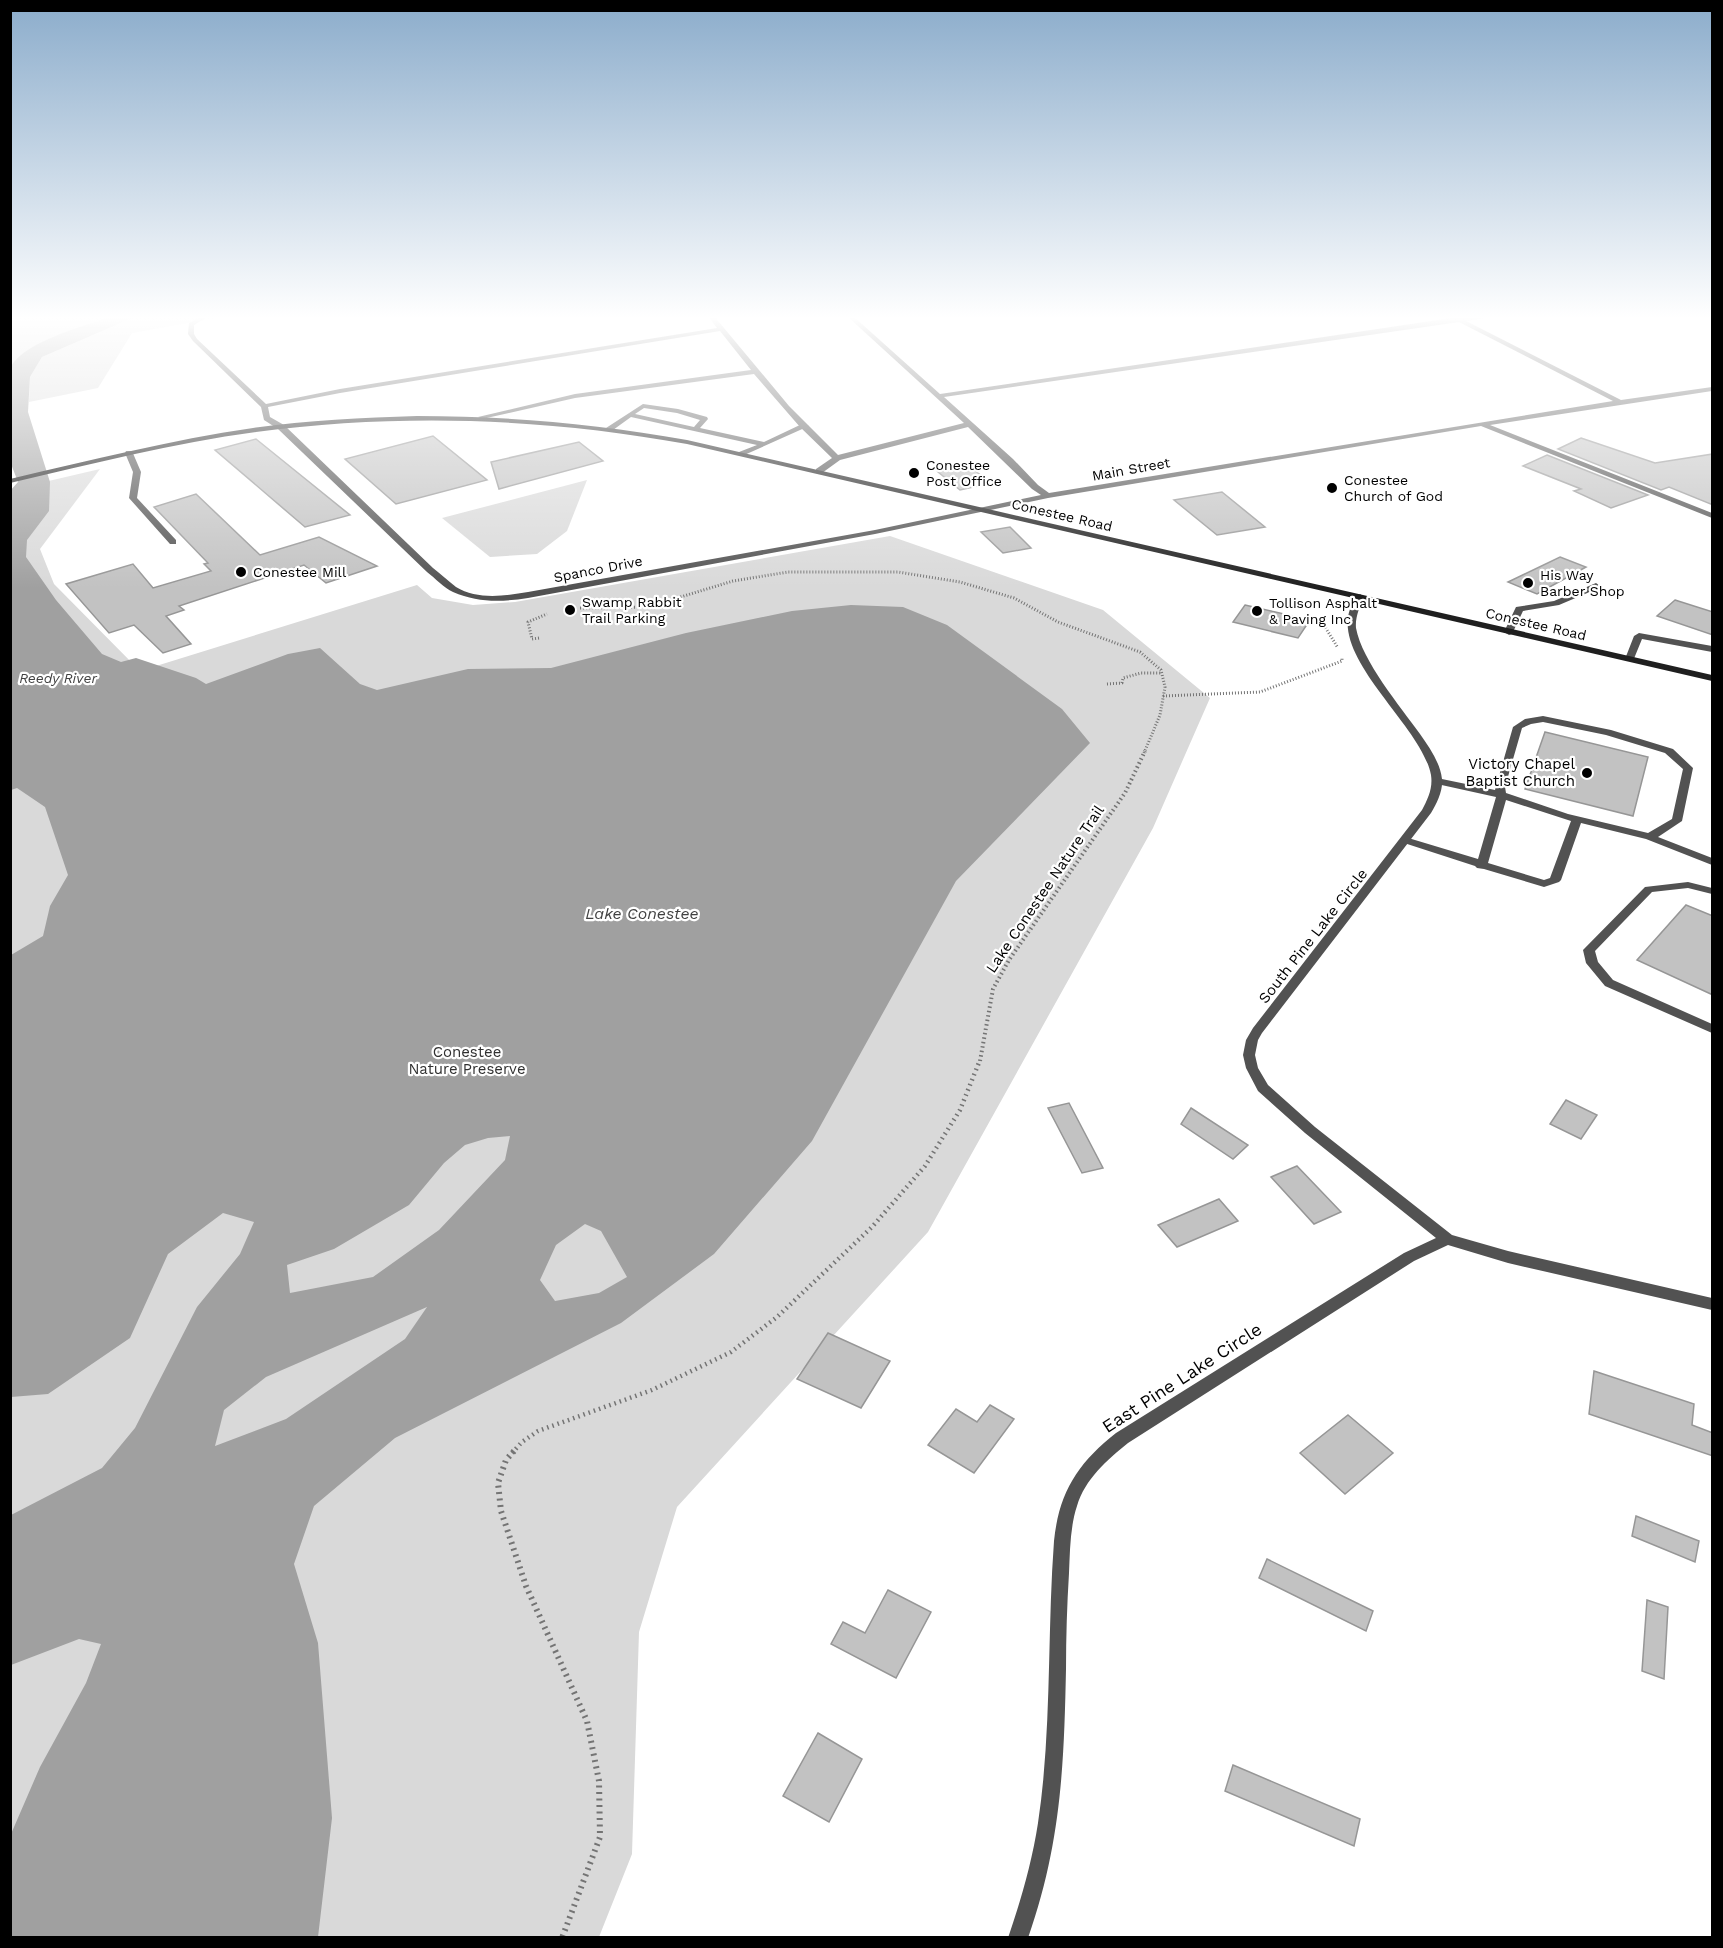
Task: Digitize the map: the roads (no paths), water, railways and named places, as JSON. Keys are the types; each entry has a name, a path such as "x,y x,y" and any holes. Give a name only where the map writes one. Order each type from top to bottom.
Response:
{"main road":[{"name":"Conestee Road","path":"10,481 129,453 281,427 393,418 482,417 610,428 819,471 1713,678"}],"street":[{"name":"Spanco Drive","path":"264,407 267,418 281,427 430,570 460,593 482,598 503,599 528,596 875,532 981,510"},
{"path":"482,417 527,407"},
{"path":"610,428 642,407"},
{"path":"649,407 678,411 704,419 696,429"},
{"path":"789,407 837,458"},
{"path":"951,407 1035,487 1048,496"},
{"name":"Main Street","path":"981,510 1048,496 1588,407"},
{"path":"629,416 764,444"},
{"path":"819,471 837,458 969,424"},
{"path":"1480,424 1713,516"},
{"path":"742,454 805,426"},
{"path":"129,453 137,472 133,498 173,542"},
{"path":"1509,632 1519,609 1556,603 1596,586"},
{"path":"1360,597 1353,613 1352,627 1355,639 1381,685 1430,756 1437,781 1502,795 1577,819 1650,837 1713,862"},
{"path":"1630,659 1640,636 1713,649"},
{"path":"1481,866 1502,795 1500,787 1518,727 1528,721 1543,719 1608,732 1669,751 1688,768 1677,821 1650,837"},
{"name":"South Pine Lake Circle","path":"1437,781 1433,800 1405,840 1257,1031 1252,1040 1249,1055 1256,1078 1281,1105 1447,1239"},
{"path":"1405,840 1481,866 1544,884 1555,880 1577,819"},
{"path":"1713,891 1688,885 1649,889 1589,950 1592,963 1609,983 1713,1029"},
{"path":"1447,1239 1508,1257 1713,1304"},
{"name":"East Pine Lake Circle","path":"1018,1938 1030,1905 1044,1851 1047,1829 1052,1786 1057,1619 1064,1522 1078,1485 1103,1452 1122,1438 1409,1257 1447,1239"}],"water":[{"name":"Lake Conestee","path":"10,407 28,407 50,482 49,511 27,540 26,557 56,600 102,654 121,662 136,658 196,678 206,684 288,654 320,648 360,684 377,690 468,669 551,668 686,633 792,611 851,605 903,607 947,625 1062,709 1090,743 956,881 812,1141 714,1254 621,1323 395,1438 314,1506 294,1564 318,1643 332,1818 318,1937 11,1937 11,1834 40,1767 86,1683 101,1644 79,1639 11,1665 11,1515 102,1468 135,1428 197,1307 240,1254 254,1222 223,1213 168,1254 130,1338 48,1394 11,1397 11,955 43,936 50,906 68,875 45,807 17,788 11,790 10,491 18,482 11,464","holes":["510,1136 505,1160 439,1230 373,1277 290,1293 287,1265 334,1249 409,1205 444,1163 465,1145 488,1138","585,1224 601,1231 627,1277 599,1293 555,1301 540,1280 556,1245","427,1307 405,1339 286,1419 215,1446 224,1410 266,1377"]}],"place":[{"name":"Conestee Post Office","path":"914,473"},
{"name":"Conestee Church of God","path":"1332,488"},
{"name":"Conestee Mill","path":"241,572"},
{"name":"His Way Barber Shop","path":"1528,583"},
{"name":"Swamp Rabbit Trail Parking","path":"570,610"},
{"name":"Tollison Asphalt & Paving Inc","path":"1257,611"},
{"name":"Victory Chapel Baptist Church","path":"1587,773"}],"water label":[{"name":"Reedy River","path":"58,678"}],"park label":[{"name":"Conestee Nature Preserve","path":"467,1060"}]}
